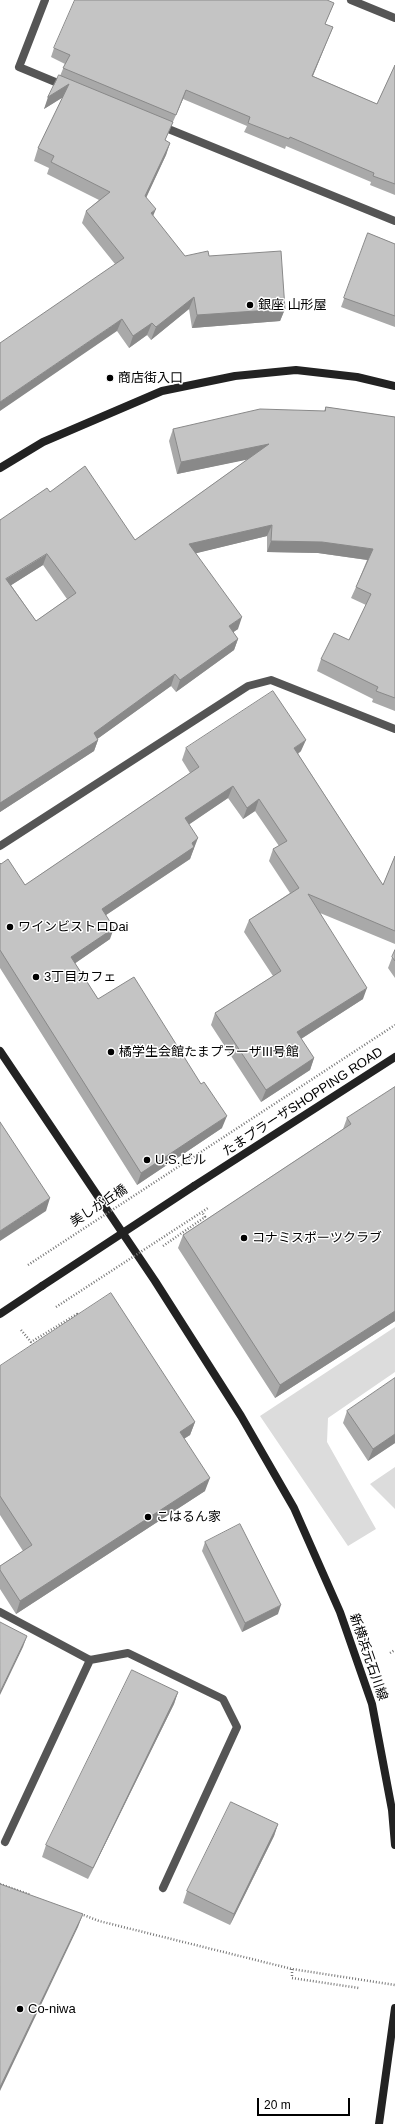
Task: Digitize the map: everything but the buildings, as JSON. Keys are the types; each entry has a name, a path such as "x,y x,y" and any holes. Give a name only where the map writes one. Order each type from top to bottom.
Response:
{"street":[{"path":"45,0 19,68 70,89"},
{"path":"351,0 395,18"},
{"path":"151,122 395,221"},
{"path":"0,468 43,442 162,392 235,376 296,370 357,377 395,386"},
{"path":"0,846 248,686 271,680 395,729"},
{"name":"新横浜元石川線","path":"0,1051 155,1281 241,1416 294,1508 340,1612 372,1704 392,1810 395,1845"},
{"name":"たまプラーザSHOPPING ROAD","path":"0,1314 194,1186 395,1057"},
{"path":"0,1612 90,1660 128,1653 223,1699 238,1727 163,1888"},
{"path":"5,1842 90,1660"},
{"path":"379,2124 395,2008"}],"path":[{"name":"美しが丘橋","path":"28,1265 395,1025"},
{"path":"56,1307 208,1208"},
{"path":"163,1246 205,1217 202,1212"},
{"path":"21,1330 31,1342 77,1314 80,1318"},
{"path":"390,1653 395,1650"},
{"path":"0,1884 35,1897"},
{"path":"78,1913 99,1921 292,1969 395,1985"},
{"path":"292,1969 292,1978 359,1988"}],"shaded area":[{"path":"395,1327 395,1372 328,1418 327,1442 376,1529 348,1546 260,1416"},
{"path":"395,1467 395,1509 370,1484"}],"place":[{"name":"銀座 山形屋","path":"250,305"},
{"name":"商店街入口","path":"110,378"},
{"name":"ワインビストロDai","path":"10,927"},
{"name":"3丁目カフェ","path":"36,977"},
{"name":"橘学生会館たまプラーザIII号館","path":"111,1052"},
{"name":"U.S.ビル","path":"147,1160"},
{"name":"コナミスポーツクラブ","path":"244,1238"},
{"name":"こはるん家","path":"148,1517"},
{"name":"Co-niwa","path":"20,2009"}]}
